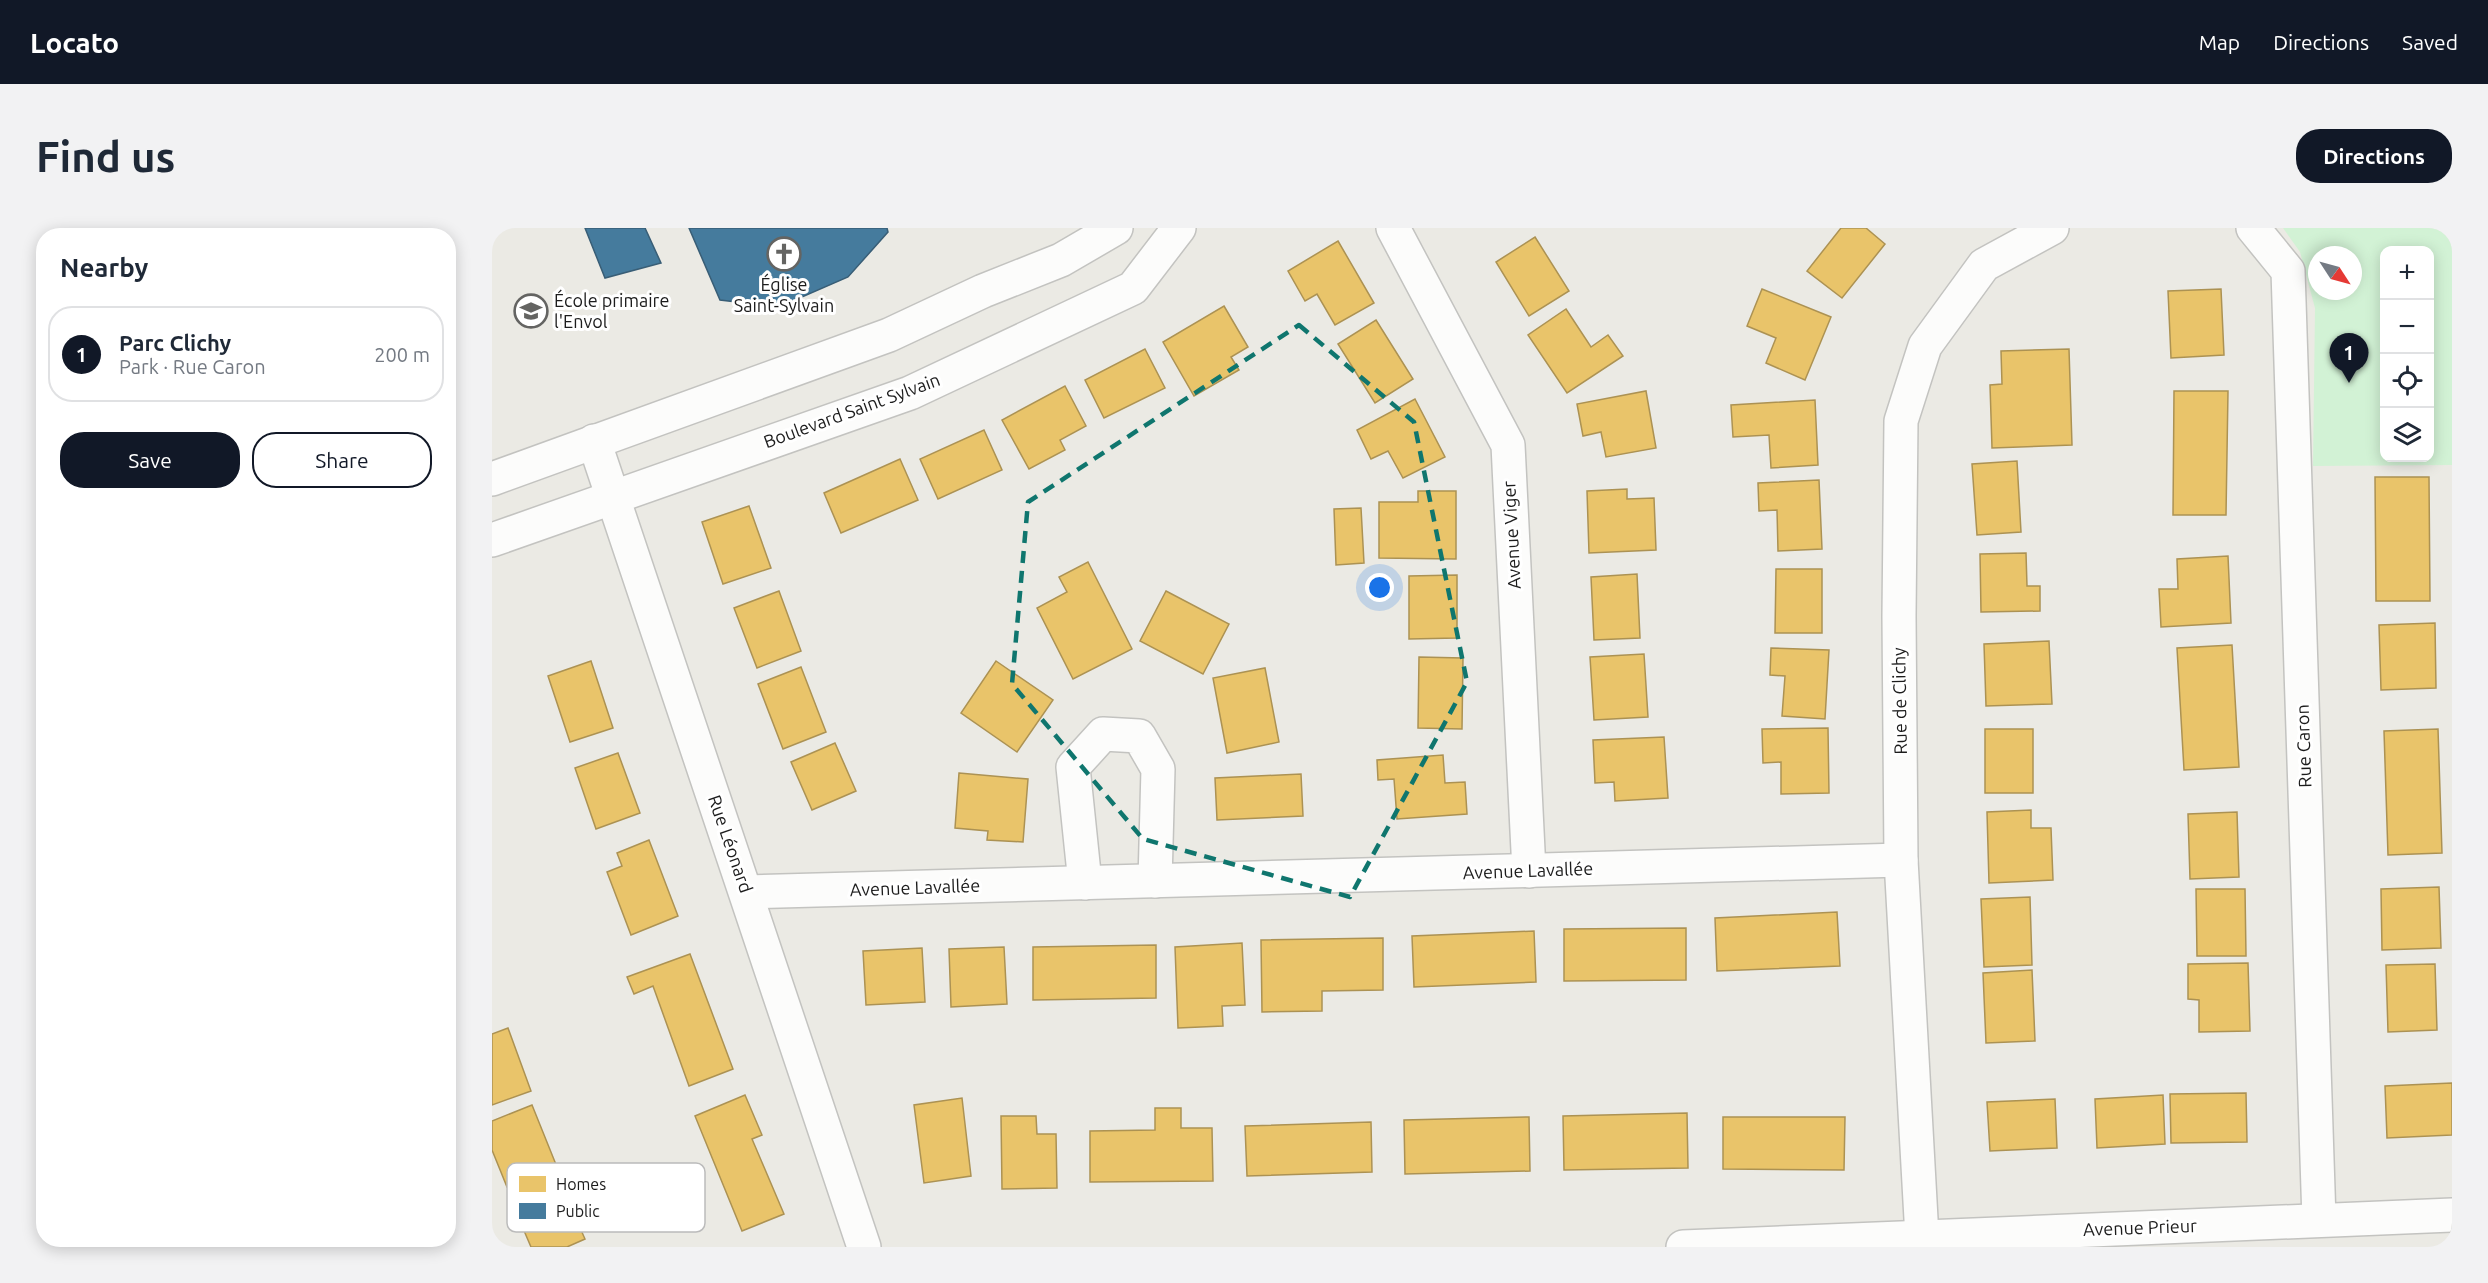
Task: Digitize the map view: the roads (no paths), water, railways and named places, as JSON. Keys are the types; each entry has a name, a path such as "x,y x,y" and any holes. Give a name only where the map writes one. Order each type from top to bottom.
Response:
{"street":[{"path":"492,479 888,335 983,291 1061,260 1116,228"},
{"name":"Boulevard Saint Sylvain","path":"492,540 910,393 1133,288 1179,228"},
{"name":"Avenue Viger","path":"1393,228 1508,446 1528,871"},
{"name":"Rue de Clichy","path":"1922,1237 1901,860 1899,615 1901,421 1925,346 1984,265 2052,228"},
{"name":"Rue Caron","path":"2253,228 2288,271 2319,1220"},
{"name":"Rue Léonard","path":"594,441 864,1247"},
{"path":"1085,883 1073,767 1103,734 1139,736 1158,769 1155,881"},
{"name":"Avenue Lavallée","path":"746,892 1901,860"},
{"name":"Avenue Prieur","path":"1683,1247 2452,1215"}],"place":[{"name":"Église Saint-Sylvain","path":"784,254"},
{"name":"École primaire l'Envol","path":"531,311"},
{"name":"Parc Clichy","path":"2349,383"}]}
